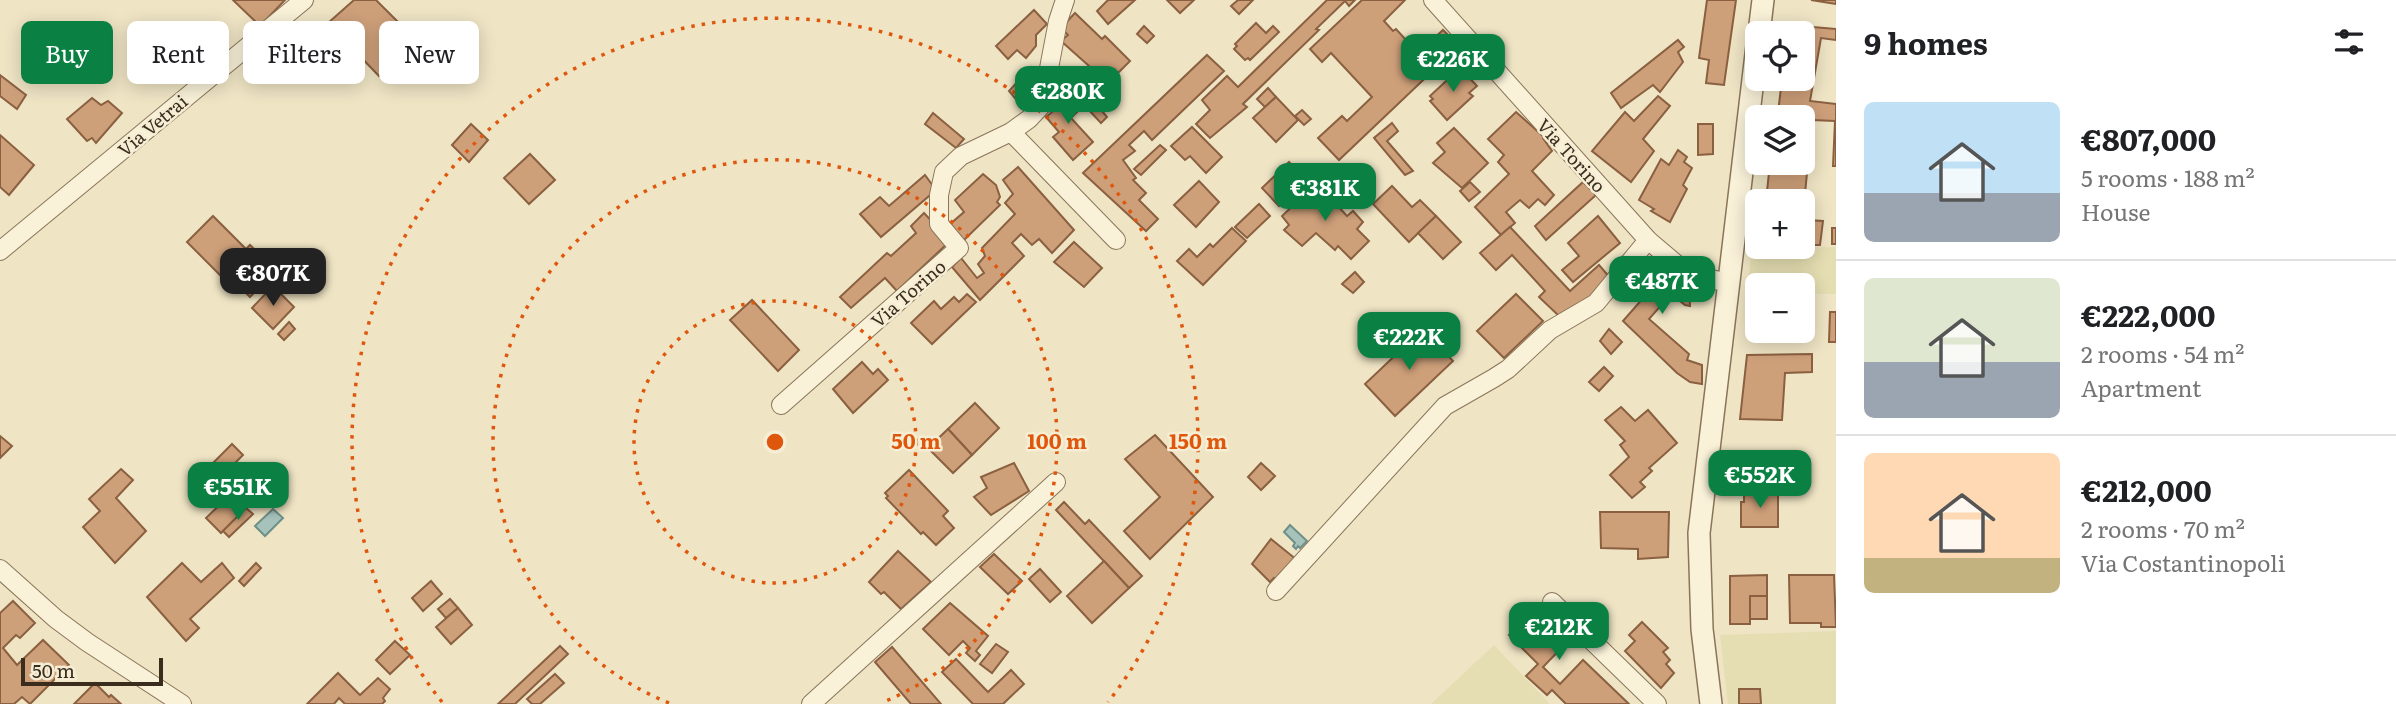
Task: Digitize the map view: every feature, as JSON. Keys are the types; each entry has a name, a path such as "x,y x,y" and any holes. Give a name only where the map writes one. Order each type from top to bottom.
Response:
{"street":[{"name":"Via Vetrai","path":"0,251 303,0"},
{"name":"Via Torino","path":"780,405 959,248 939,224 939,195 944,172 961,156 1011,132 1042,105 1058,20 1065,0"},
{"name":"Via Torino","path":"1433,0 1648,240 1688,274 1729,283"},
{"path":"1760,21 1763,0"},
{"path":"1711,704 1702,629 1699,533 1752,91"},
{"path":"1011,132 1116,240"},
{"path":"1276,591 1445,406 1508,369 1556,325 1597,303 1648,240"},
{"path":"811,704 1056,482"},
{"path":"0,569 56,619 87,642 182,704"},
{"path":"1552,602 1657,704"}],"shaded area":[{"path":"1815,247 1836,247 1836,294 1815,294 1815,273 1749,273 1750,259 1815,259"},
{"path":"1836,631 1836,704 1728,704 1720,635"},
{"path":"1494,645 1550,704 1431,704"}],"water":[{"path":"273,509 283,518 265,536 255,526"},
{"path":"1290,525 1307,541 1300,548 1293,546 1295,543 1284,532"}],"building":[{"path":"233,0 285,0 265,21 255,21"},
{"path":"354,0 376,0 397,21 379,21 379,76 365,61 365,21 330,21"},
{"path":"1108,0 1135,0 1108,24 1097,11"},
{"path":"1167,0 1194,0 1180,13"},
{"path":"1238,0 1253,0 1239,14 1231,6"},
{"path":"1327,0 1355,0 1349,6 1345,1 1243,104 1247,107 1210,138 1196,124 1210,110 1202,100 1227,76 1238,87"},
{"path":"1362,0 1405,0 1384,21 1393,31 1396,29 1418,53 1443,30 1459,46 1339,160 1318,138 1342,116 1347,121 1372,97 1331,53 1322,62 1310,49"},
{"path":"1707,0 1736,0 1724,85 1706,83 1709,60 1699,58"},
{"path":"1811,0 1836,0 1836,4"},
{"path":"1034,10 1047,24 1036,35 1036,46 1026,58 1017,50 1008,59 996,46"},
{"path":"1075,13 1102,39 1105,36 1130,61 1112,79 1102,69 1098,74 1061,41 1068,35 1061,28"},
{"path":"1256,23 1266,33 1273,26 1279,32 1250,60 1245,60 1234,49 1237,46 1235,44"},
{"path":"1144,26 1154,36 1147,43 1137,34"},
{"path":"1815,27 1836,29 1836,40 1821,38 1815,72"},
{"path":"1678,40 1684,47 1678,52 1683,62 1660,92 1653,85 1621,108 1611,93"},
{"path":"1207,55 1224,71 1152,140 1144,131 1129,145 1135,151 1123,160 1136,178 1133,180 1146,193 1139,200 1158,219 1146,231 1083,173"},
{"path":"1031,67 1042,80 1039,98 1026,111 1009,91"},
{"path":"1458,70 1461,73 1463,71 1477,86 1469,93 1473,96 1447,120 1430,101 1433,99 1430,96"},
{"path":"0,75 26,95 17,109 0,96"},
{"path":"1268,88 1276,97 1265,107 1257,99"},
{"path":"1064,89 1081,108 1071,118 1093,142 1073,160 1053,137 1059,132 1046,117 1058,107 1052,100"},
{"path":"1781,91 1812,91 1810,101 1836,104 1836,166 1833,166 1835,121 1815,120 1815,105 1779,105"},
{"path":"1658,96 1670,106 1643,139 1654,151 1631,182 1592,151 1625,112 1634,121"},
{"path":"1276,97 1298,120 1276,142 1253,118"},
{"path":"92,98 101,105 108,101 122,113 96,143 92,138 87,141 67,119"},
{"path":"1093,100 1107,117 1101,123 1086,107"},
{"path":"1302,110 1311,119 1304,125 1295,116"},
{"path":"1516,112 1544,137 1552,151 1532,171 1554,195 1545,205 1538,199 1529,208 1520,200 1506,212 1515,223 1501,235 1475,207 1509,174 1498,162 1504,155 1488,139"},
{"path":"933,113 964,139 956,148 925,124"},
{"path":"1392,123 1398,131 1387,141 1413,171 1405,175 1374,138"},
{"path":"471,124 488,140 469,162 452,145"},
{"path":"1698,124 1713,124 1713,154 1698,155"},
{"path":"1192,127 1222,157 1206,173 1190,156 1185,160 1171,146"},
{"path":"1454,128 1488,163 1462,188 1433,163 1445,152 1437,143"},
{"path":"0,135 34,165 9,195 0,187"},
{"path":"1160,145 1166,150 1141,175 1134,169"},
{"path":"1678,150 1687,157 1684,162 1692,168 1683,185 1687,189 1670,222 1639,200 1661,159 1669,165"},
{"path":"530,154 555,180 529,204 504,178"},
{"path":"1289,162 1306,180 1279,206 1262,188"},
{"path":"1018,167 1074,230 1052,253 1039,239 1032,245 1021,234 1012,243 1024,256 980,300 952,267 961,258 977,278 984,273 978,264 985,256 982,248 1015,214 1005,203 1013,194 1003,180"},
{"path":"983,174 996,185 1000,197 997,202 1000,205 961,243 949,225 964,212 955,200"},
{"path":"925,175 936,190 881,237 860,214 880,197 889,206"},
{"path":"1769,175 1807,175 1805,189 1767,189"},
{"path":"1199,181 1219,202 1196,227 1174,205"},
{"path":"1470,182 1480,192 1469,201 1460,191"},
{"path":"1583,182 1596,195 1546,240 1535,226"},
{"path":"1317,183 1347,216 1353,211 1363,222 1357,229 1369,241 1351,259 1338,246 1335,250 1316,233 1302,246 1284,230 1289,225 1282,216"},
{"path":"1392,186 1412,207 1420,200 1436,216 1409,242 1373,204"},
{"path":"1259,204 1270,216 1247,238 1235,227"},
{"path":"924,213 950,241 897,291 885,278 851,308 840,297 887,253 891,256 916,233 911,226"},
{"path":"213,216 246,249 250,245 276,270 250,297 225,272 221,276 187,242"},
{"path":"1436,216 1461,242 1443,259 1418,233"},
{"path":"1598,216 1620,243 1573,282 1562,270 1579,256 1568,243"},
{"path":"1815,220 1823,221 1820,245 1815,245"},
{"path":"1510,227 1570,291 1599,265 1612,280 1570,315 1560,317 1539,297 1545,291 1512,255 1496,270 1480,253"},
{"path":"1232,228 1246,241 1203,285 1177,261 1189,249 1197,257 1210,244 1213,247"},
{"path":"1832,228 1836,228 1836,244 1832,244"},
{"path":"1074,242 1102,268 1084,287 1054,262"},
{"path":"1654,254 1682,277 1689,287 1690,306 1671,294 1649,319 1689,354 1687,360 1702,365 1702,384 1690,382 1677,373 1623,321 1645,296 1635,283 1641,277 1637,271"},
{"path":"1355,272 1364,282 1353,293 1342,284"},
{"path":"273,286 294,307 273,329 252,308"},
{"path":"967,294 976,302 932,344 911,323 934,301 941,309 954,297 959,302"},
{"path":"1516,294 1543,321 1504,358 1477,331"},
{"path":"752,300 799,350 778,371 730,320"},
{"path":"1830,312 1836,312 1836,342 1829,342"},
{"path":"289,322 295,329 284,340 278,334"},
{"path":"1423,329 1453,361 1395,416 1365,384"},
{"path":"1609,329 1622,342 1611,354 1600,341"},
{"path":"1812,354 1812,372 1785,373 1782,420 1740,419 1747,355"},
{"path":"862,362 873,374 878,369 888,380 853,413 833,389"},
{"path":"1604,367 1613,376 1599,391 1589,382"},
{"path":"975,403 999,428 972,455 948,429"},
{"path":"1621,407 1635,421 1648,410 1677,443 1649,468 1652,471 1640,482 1645,487 1632,498 1610,475 1629,457 1620,445 1625,441 1605,420"},
{"path":"948,429 972,455 953,473 928,448"},
{"path":"1155,435 1213,497 1150,559 1124,531 1160,497 1125,459"},
{"path":"0,436 12,446 0,458"},
{"path":"232,444 243,455 220,478 209,467"},
{"path":"1014,463 1029,491 991,515 974,497 987,488 981,477"},
{"path":"1261,463 1275,476 1261,490 1248,477"},
{"path":"121,469 133,480 116,498 146,531 115,563 83,527 100,511 89,499"},
{"path":"909,470 948,511 943,516 954,528 936,545 923,532 921,534 886,498 888,496 885,493"},
{"path":"1744,492 1778,492 1778,527 1741,527 1741,502 1744,502"},
{"path":"232,493 246,508 221,533 206,518"},
{"path":"1064,502 1085,524 1089,520 1142,576 1129,588 1056,510"},
{"path":"246,508 253,514 229,537 223,531"},
{"path":"1600,512 1669,512 1668,557 1638,559 1638,549 1601,548"},
{"path":"1271,539 1297,560 1277,581 1274,578 1270,582 1252,564"},
{"path":"898,551 931,582 901,609 869,582"},
{"path":"994,554 1022,581 1008,594 980,567"},
{"path":"1104,561 1129,588 1092,623 1067,596"},
{"path":"182,563 201,582 222,563 234,578 190,619 199,628 186,641 147,597"},
{"path":"256,563 261,568 244,586 239,581"},
{"path":"1040,569 1061,592 1050,602 1029,579"},
{"path":"1767,575 1767,596 1750,596 1750,624 1730,624 1730,576"},
{"path":"1789,575 1834,575 1836,627 1821,627 1821,623 1790,623"},
{"path":"431,581 442,594 423,611 412,598"},
{"path":"1750,596 1767,596 1767,619 1750,619"},
{"path":"450,599 458,608 446,618 438,609"},
{"path":"13,601 35,623 20,638 16,635 3,648 17,665 43,640 69,665 30,704 22,697 14,704 0,704 0,613"},
{"path":"950,603 988,636 976,651 980,655 975,661 966,653 970,648 963,641 949,655 923,629"},
{"path":"1524,607 1537,619 1544,608 1573,636 1543,667 1560,684 1583,660 1629,704 1566,704 1552,690 1547,695 1526,676 1538,664 1509,635 1518,626 1511,620"},
{"path":"458,608 472,625 451,644 436,627"},
{"path":"1642,622 1668,648 1663,652 1670,660 1666,664 1674,673 1661,688 1625,651 1635,641 1629,635"},
{"path":"395,641 410,655 390,674 376,660"},
{"path":"996,644 1008,652 992,673 980,664"},
{"path":"560,646 568,654 515,704 498,704"},
{"path":"892,647 941,704 911,704 875,662"},
{"path":"956,659 988,692 1011,670 1024,684 1003,704 973,704 942,672"},
{"path":"338,673 360,695 378,678 390,689 383,698 385,701 382,704 345,704 339,698 334,704 307,704"},
{"path":"555,674 564,683 540,704 532,704 527,699"},
{"path":"95,683 109,697 111,695 121,704 74,704"},
{"path":"1739,689 1760,689 1761,704 1739,704"}]}
